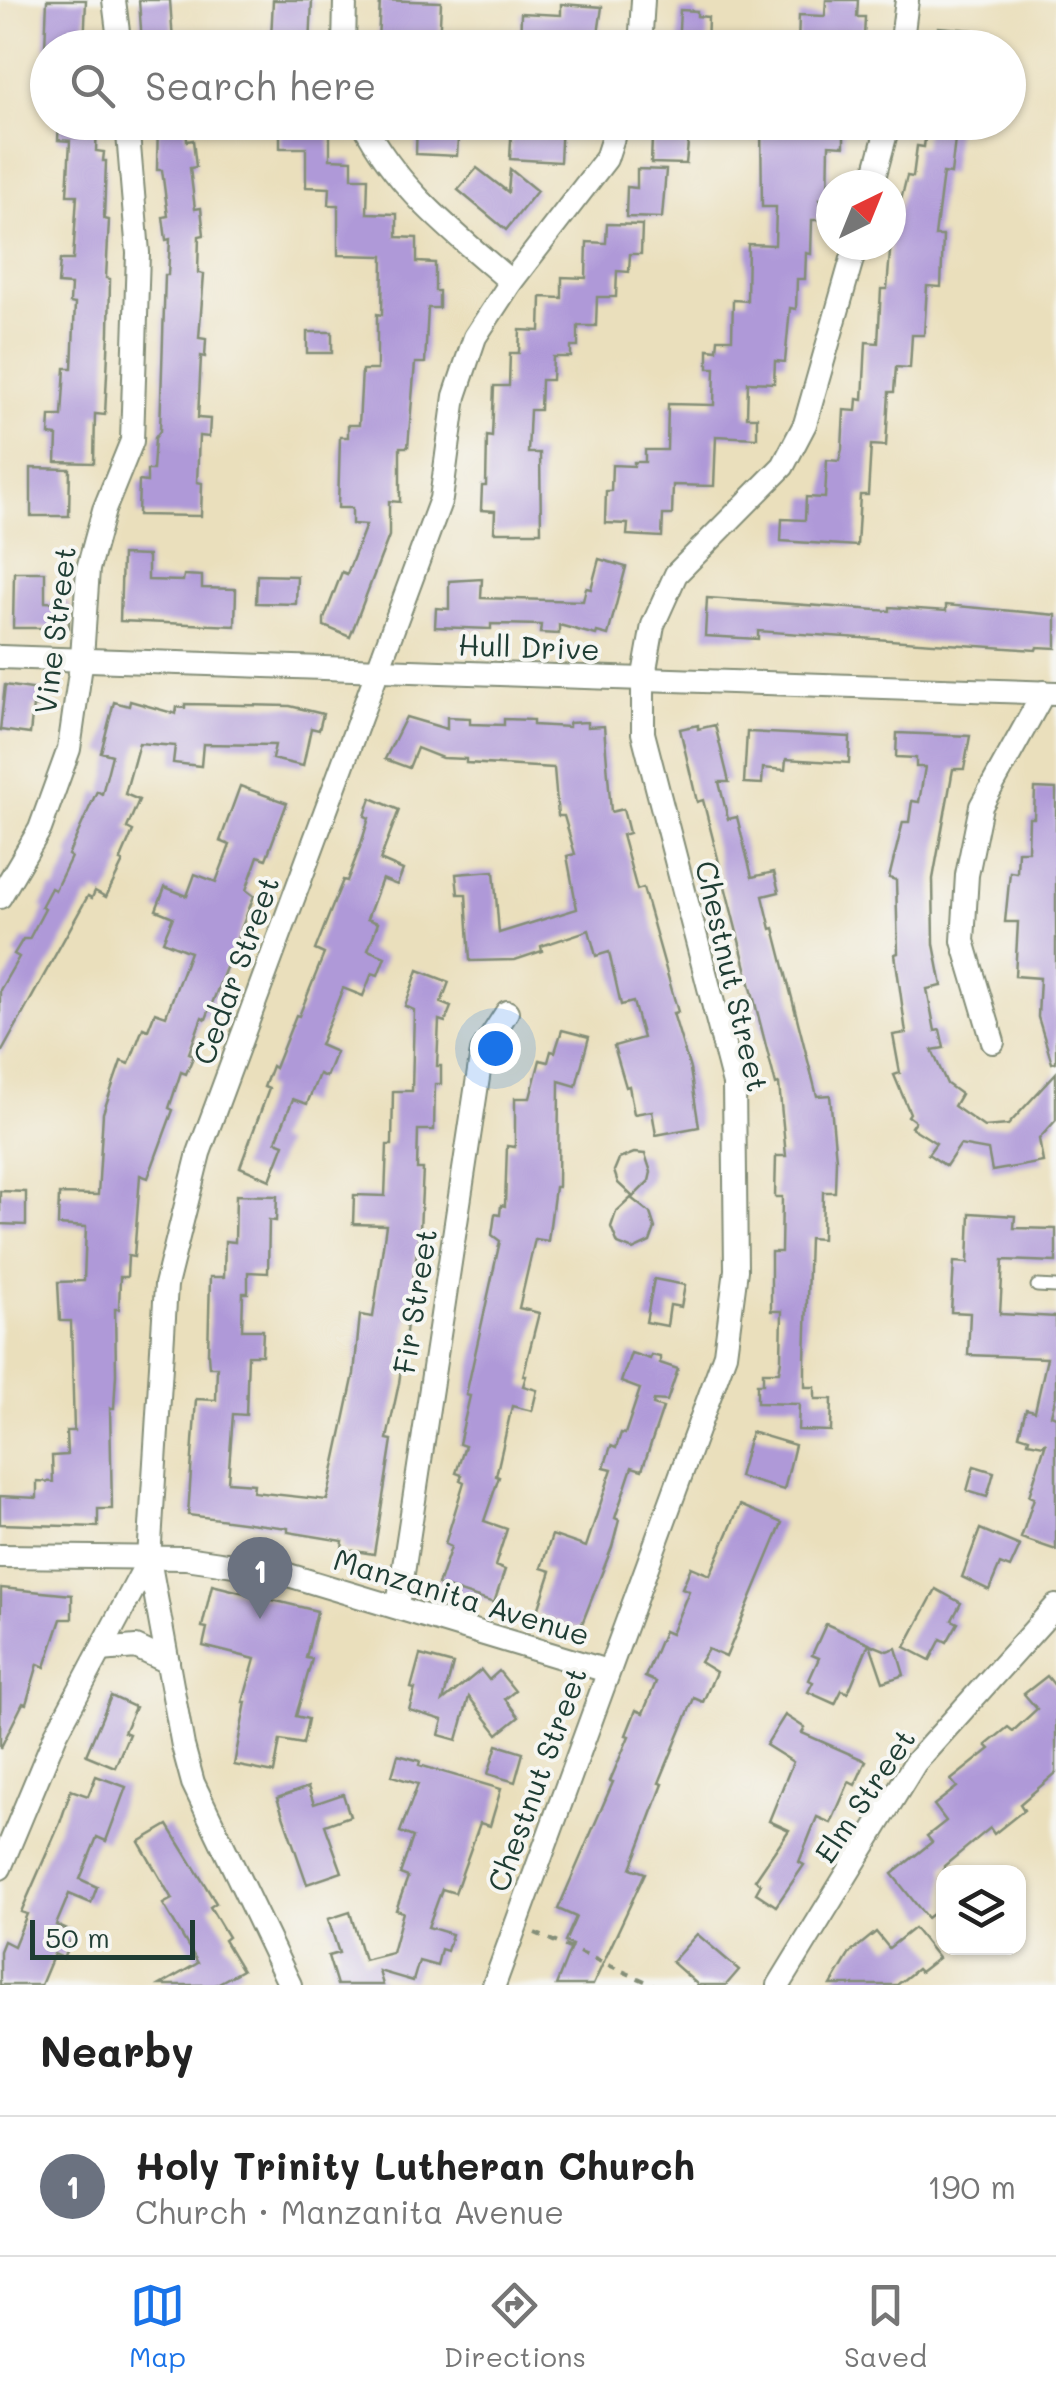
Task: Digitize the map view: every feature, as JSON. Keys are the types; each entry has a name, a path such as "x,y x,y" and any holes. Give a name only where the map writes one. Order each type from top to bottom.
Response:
{"street":[{"path":"114,0 118,30"},
{"path":"345,30 346,0"},
{"path":"642,30 644,0"},
{"path":"903,30 907,0"},
{"name":"Vine Street","path":"0,897 40,829 68,749 82,658 88,569 104,510 132,441 138,253 128,140"},
{"path":"372,140 415,196 512,282"},
{"name":"Cedar Street","path":"0,1868 56,1734 149,1558 166,1285 199,1153 441,499 455,396 475,337 606,159 612,140"},
{"path":"876,170 884,140"},
{"name":"Chestnut Street","path":"494,1985 726,1354 736,1270 734,1084 643,733 643,681 654,626 676,574 783,466 805,424 852,260"},
{"name":"Hull Drive","path":"0,658 1050,692"},
{"path":"993,1042 963,941 967,875 981,806 1050,692"},
{"name":"Fir Street","path":"398,1606 482,1052 507,1012"},
{"name":"Manzanita Avenue","path":"0,1556 186,1558 275,1571 608,1672"},
{"path":"149,1558 193,1783 290,1985"},
{"name":"Elm Street","path":"779,1985 916,1763 1056,1606"},
{"path":"101,1650 136,1647 168,1662"}],"lane":[{"path":"1037,1286 1056,1287"}],"path":[{"path":"516,1925 654,1985"}],"building":[{"path":"47,0 86,0 85,30 46,30"},
{"path":"139,0 170,0 172,30 141,30"},
{"path":"273,0 312,0 311,30 271,30"},
{"path":"380,0 441,2 440,30 379,30"},
{"path":"826,0 858,0 857,17 865,17 864,30 799,30 799,15 825,16"},
{"path":"561,4 602,7 599,30 521,30 521,13 561,15"},
{"path":"680,10 697,11 697,16 708,17 708,30 679,30"},
{"path":"58,140 96,140 96,151 104,152 106,161 104,219 109,220 109,332 105,415 95,414 94,463 56,462 57,436 49,435 50,416 62,416 65,368 72,368 75,304 70,303 71,285 58,284 60,260 73,260 77,195 67,195 70,141"},
{"path":"158,140 193,140 196,167 190,168 195,209 201,208 204,235 199,236 198,273 204,274 199,338 206,339 205,357 201,356 198,418 210,419 209,437 199,436 197,482 202,483 201,516 138,515 139,481 147,482 147,470 153,470 155,438 160,431 165,275 170,239 166,240 163,217 168,216 162,170 157,170"},
{"path":"280,140 330,140 330,159 352,160 352,178 368,178 367,213 397,214 397,237 417,238 417,262 435,263 439,308 428,308 425,363 415,363 408,447 400,447 400,502 389,501 389,536 350,637 324,626 324,619 366,525 352,524 352,508 338,508 340,437 348,437 348,425 359,425 362,370 377,370 383,256 338,255 338,205 329,205 330,188 306,187 306,148 280,148"},
{"path":"416,140 458,140 457,156 416,154"},
{"path":"511,140 561,140 560,162 510,159"},
{"path":"652,140 688,140 686,164 651,163"},
{"path":"761,140 844,140 844,146 829,145 829,170 816,170 811,254 806,253 805,279 797,279 796,309 790,308 785,362 775,361 774,383 748,382 747,417 757,417 757,438 716,436 714,486 673,485 672,515 663,515 662,537 627,535 628,524 605,523 612,465 634,466 634,462 645,462 645,450 667,450 668,404 714,405 715,368 708,368 708,349 717,350 718,339 732,339 733,300 747,301 748,244 775,245 776,207 762,207"},
{"path":"925,140 955,140 951,174 943,173 935,236 943,236 941,287 927,286 924,335 912,335 910,368 896,367 894,392 889,392 886,446 871,445 868,495 860,495 857,546 781,541 782,519 805,520 806,497 825,498 827,460 839,461 842,449 844,410 856,411 857,399 863,400 866,342 878,343 881,289 887,289 889,260 906,260 906,180 907,176 913,177 917,146 924,147"},
{"path":"477,168 508,192 510,169 537,191 506,230 458,190"},
{"path":"637,169 666,170 662,218 626,217 627,187 637,188"},
{"path":"607,224 642,225 641,254 630,254 629,272 617,271 616,297 597,297 596,326 578,326 578,347 571,347 571,357 553,357 552,380 541,380 540,410 530,410 528,453 540,453 541,532 494,532 495,511 481,510 482,486 486,486 487,436 492,437 494,386 509,386 510,353 519,353 520,330 540,331 541,297 562,298 562,277 586,278 587,242 606,243"},
{"path":"307,332 332,332 332,353 307,353"},
{"path":"31,468 70,469 69,516 31,516"},
{"path":"122,555 148,556 148,580 183,581 184,575 202,576 202,588 236,589 235,626 120,621"},
{"path":"599,559 626,567 608,635 559,625 559,634 540,633 541,625 491,624 491,629 435,627 436,608 449,609 449,581 482,579 481,598 583,601 586,588 591,589"},
{"path":"14,572 45,572 45,602 69,603 69,628 13,628"},
{"path":"257,575 297,576 296,604 256,603"},
{"path":"707,598 890,611 890,607 946,611 946,605 1056,615 1056,648 1036,650 758,631 758,639 705,636"},
{"path":"5,685 45,691 43,707 33,706 30,734 0,730"},
{"path":"130,701 176,714 177,707 185,708 185,704 290,706 323,714 319,730 311,728 303,766 272,759 275,745 203,744 201,766 173,763 175,746 139,743 125,794 139,800 127,828 133,831 120,861 123,862 106,897 95,891 92,898 88,896 0,1055 0,990 19,957 14,954 23,939 29,939 51,888 55,890 97,791 102,794 112,755 101,752 114,702 129,706"},
{"path":"406,717 447,729 447,717 470,718 470,724 504,725 504,719 533,720 533,725 569,727 569,723 587,722 587,727 604,726 611,812 623,809 629,833 622,835 637,890 643,888 678,1012 673,1013 690,1069 699,1127 656,1135 652,1111 634,1114 629,1086 626,1087 614,1046 643,1038 633,1002 621,1005 609,952 596,956 589,930 541,946 542,951 515,960 470,961 466,894 458,894 456,874 494,871 499,933 577,909 567,856 575,854 564,816 558,816 554,768 466,763 466,759 442,758 417,748 409,768 385,759"},
{"path":"698,725 698,729 715,725 729,782 719,782 728,819 737,817 752,877 774,872 779,892 763,896 771,929 774,928 817,1096 830,1095 835,1192 823,1192 822,1239 809,1238 805,1387 815,1387 815,1399 832,1399 831,1431 798,1430 799,1404 757,1403 757,1384 763,1384 763,1372 779,1372 781,1360 782,1311 771,1311 771,1252 781,1252 782,1197 775,1197 776,1156 786,1156 779,1084 776,1085 703,800 697,802 680,729"},
{"path":"747,732 850,737 849,763 786,759 785,770 763,768 762,784 744,783"},
{"path":"897,733 970,736 964,769 953,769 933,879 934,944 942,986 927,989 935,1031 940,1030 944,1048 932,1050 947,1084 961,1094 954,1106 984,1127 1008,1125 1056,1073 1056,1120 1039,1139 1043,1162 992,1171 988,1150 960,1145 946,1166 928,1154 936,1143 911,1127 915,1121 908,1116 894,1075 900,1073 893,1035 906,1033 895,954 896,880 889,878 903,822 909,822 912,801 919,802 925,767 916,767 916,758 896,757"},
{"path":"240,786 287,803 266,859 258,856 246,890 254,896 206,1019 202,1017 189,1053 194,1055 186,1074 181,1072 169,1108 173,1110 148,1178 140,1175 134,1257 128,1256 127,1277 120,1277 119,1309 115,1309 116,1374 114,1408 110,1408 112,1509 98,1509 98,1527 0,1524 0,1496 37,1498 37,1481 53,1482 52,1456 67,1455 66,1431 74,1431 71,1321 60,1321 58,1282 84,1281 86,1227 58,1225 59,1194 98,1195 103,1113 121,1061 129,1064 143,1028 148,1030 155,1012 166,1016 190,952 163,941 173,917 156,910 165,887 187,896 195,874 216,882 230,845 220,841"},
{"path":"1035,788 1056,789 1056,1062 1052,1063 1038,1017 1040,978 1015,976 1018,922 1005,922 1010,872 1017,873 1018,851 1028,851"},
{"path":"371,798 399,810 380,860 403,870 397,885 382,879 367,919 378,923 368,950 385,957 378,975 372,973 363,996 343,988 320,1045 336,1052 326,1077 319,1074 307,1104 293,1099 276,1141 284,1144 270,1180 240,1167 269,1089 264,1087 272,1066 275,1068 324,954 315,950 360,847"},
{"path":"418,970 449,982 441,1003 451,1007 445,1022 439,1020 437,1066 441,1066 441,1084 435,1084 434,1130 418,1130 417,1169 423,1169 420,1230 399,1383 387,1439 392,1440 374,1554 342,1549 343,1541 288,1532 288,1528 188,1515 196,1399 216,1400 217,1367 209,1367 208,1354 210,1277 224,1277 225,1241 235,1242 236,1195 277,1196 276,1221 269,1220 268,1273 248,1272 248,1293 243,1293 242,1330 263,1330 262,1355 248,1355 246,1415 233,1414 228,1482 254,1484 253,1492 327,1500 354,1374 360,1315 373,1317 386,1225 353,1224 354,1195 385,1196 387,1145 392,1145 393,1091 412,1091 414,1010 405,1006"},
{"path":"562,1030 589,1037 576,1086 559,1081 558,1187 548,1241 535,1239 519,1308 539,1313 523,1376 523,1386 537,1390 532,1411 512,1406 496,1476 499,1477 484,1521 507,1529 495,1566 505,1570 494,1603 438,1585 451,1547 445,1544 464,1482 460,1480 462,1475 456,1473 465,1446 459,1444 500,1241 492,1235 495,1214 500,1215 501,1205 505,1206 507,1146 515,1147 515,1098 530,1098 540,1060 548,1062"},
{"path":"634,1153 645,1154 651,1172 649,1181 633,1197 618,1183 614,1171 619,1159"},
{"path":"0,1191 26,1192 26,1225 0,1224"},
{"path":"631,1198 650,1213 655,1228 650,1242 633,1250 618,1244 611,1227 616,1212"},
{"path":"970,1213 1015,1216 1014,1228 1056,1229 1056,1262 1003,1260 1000,1314 1056,1317 1056,1395 1051,1415 1056,1417 1056,1550 1021,1538 1046,1442 1028,1442 1029,1438 1019,1435 1026,1409 1035,1411 1047,1358 968,1355 970,1313 951,1312 954,1262 968,1263"},
{"path":"654,1279 685,1285 681,1307 670,1305 667,1326 646,1322"},
{"path":"631,1353 650,1359 651,1355 660,1357 660,1363 678,1369 667,1401 654,1400 653,1405 663,1408 642,1470 632,1467 615,1518 619,1520 612,1547 580,1629 537,1614 551,1571 541,1568 552,1535 586,1547 612,1469 604,1467 611,1446 616,1448 621,1433 625,1434 640,1389 621,1382"},
{"path":"751,1432 795,1445 784,1490 739,1477"},
{"path":"974,1466 994,1472 987,1497 967,1491"},
{"path":"740,1505 782,1523 726,1657 708,1649 700,1662 716,1672 703,1702 694,1698 659,1783 663,1784 631,1868 645,1873 593,1985 556,1985 572,1945 565,1942 576,1917 558,1909 613,1782 610,1781 636,1710 643,1713 656,1682 645,1677 664,1631 671,1634 689,1591 682,1588 691,1567 710,1575"},
{"path":"980,1529 1020,1546 1010,1568 1000,1564 989,1590 962,1577"},
{"path":"212,1585 317,1611 306,1658 312,1659 296,1716 308,1719 303,1744 280,1740 274,1773 234,1765 243,1702 255,1659 203,1646 207,1628 202,1627"},
{"path":"1,1588 72,1595 72,1619 61,1619 45,1667 38,1664 26,1704 23,1703 0,1749"},
{"path":"936,1589 961,1603 952,1620 958,1623 947,1642 941,1639 930,1660 905,1647"},
{"path":"826,1624 869,1643 848,1693 842,1690 835,1704 808,1692 819,1658 812,1655"},
{"path":"870,1644 887,1651 896,1648 904,1675 883,1682"},
{"path":"420,1655 453,1664 443,1701 481,1670 489,1680 499,1671 515,1691 505,1699 519,1717 498,1734 469,1697 457,1740 439,1735 443,1720 409,1710"},
{"path":"1047,1676 1056,1687 1056,1773 1020,1804 1024,1810 994,1834 990,1828 945,1865 936,1865 936,1911 927,1918 892,1874 932,1842 927,1836 946,1821 934,1805 957,1787 951,1780 990,1749 986,1745 1008,1727 1013,1731 1037,1709 1024,1694"},
{"path":"111,1696 135,1707 115,1767 86,1755"},
{"path":"785,1715 805,1728 802,1733 866,1761 855,1785 849,1782 831,1823 817,1817 799,1862 804,1865 776,1906 756,1893 761,1884 755,1880 789,1830 769,1821 793,1762 766,1745"},
{"path":"497,1745 523,1753 515,1782 488,1774"},
{"path":"398,1755 501,1789 490,1826 480,1823 455,1893 442,1889 428,1927 452,1934 447,1951 441,1949 437,1966 419,1961 413,1981 379,1971 383,1985 337,1985 328,1956 339,1953 328,1919 350,1912 364,1960 392,1953 403,1912 396,1910 408,1877 400,1874 413,1837 400,1832 418,1784 392,1776"},
{"path":"96,1776 126,1787 106,1841 97,1837 80,1879 97,1887 91,1903 69,1894 56,1925 74,1933 63,1958 54,1954 41,1985 0,1985 0,1951 4,1941 14,1946 27,1914 21,1912 71,1790 88,1796"},
{"path":"308,1787 314,1804 343,1794 350,1816 325,1825 342,1872 307,1884 277,1798"},
{"path":"168,1825 216,1903 210,1907 242,1970 215,1985 160,1985 198,1963 163,1904 172,1899 139,1842"},
{"path":"914,1928 938,1958 920,1972 917,1969 897,1985 831,1985 850,1953 876,1932 889,1948"},
{"path":"697,1934 739,1970 726,1985 698,1985 672,1962"}],"place":[{"name":"Holy Trinity Lutheran Church","path":"260,1619"}]}
